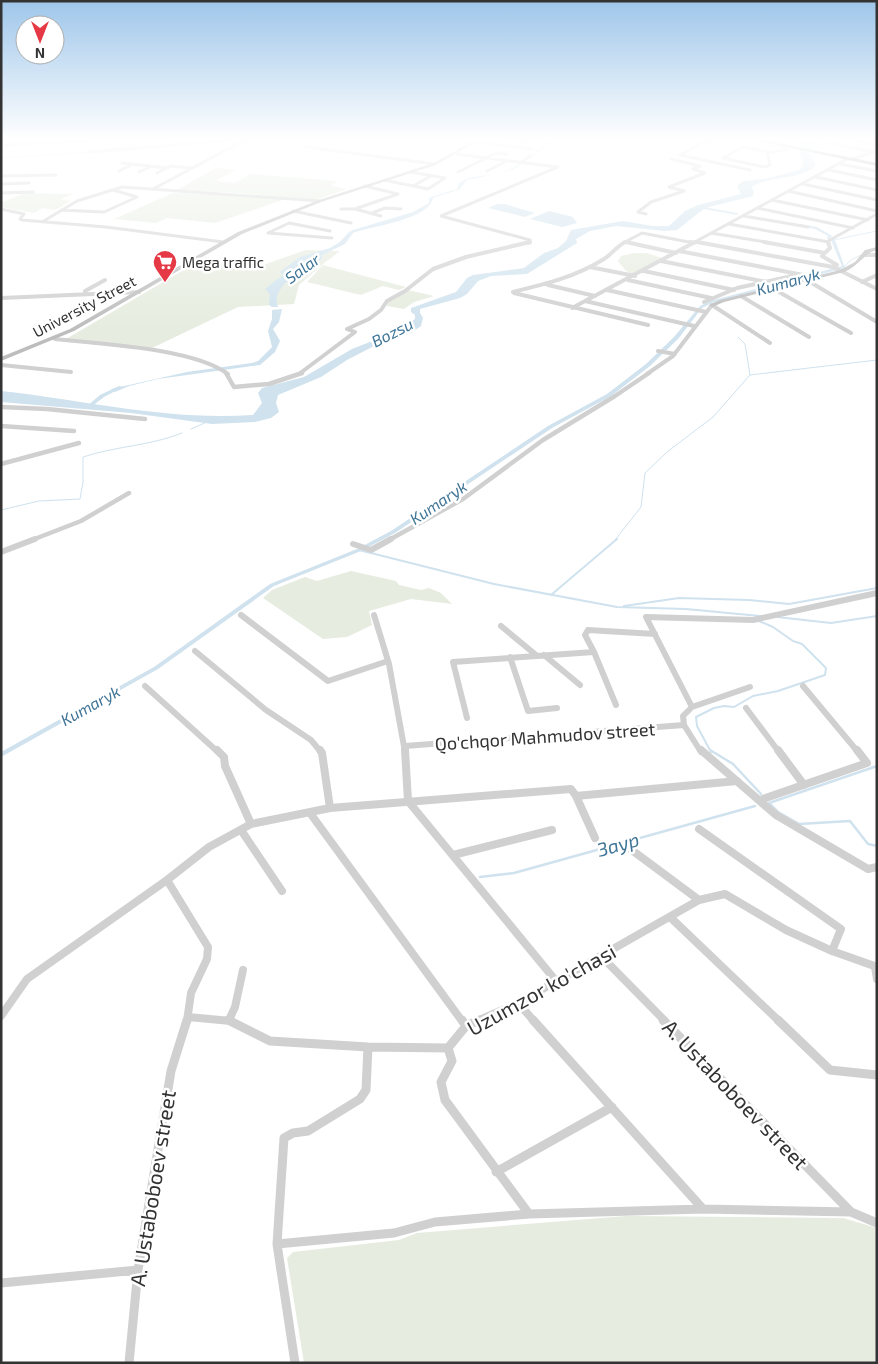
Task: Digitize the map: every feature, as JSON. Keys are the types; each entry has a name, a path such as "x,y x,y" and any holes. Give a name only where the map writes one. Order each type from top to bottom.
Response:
{"main road":[{"name":"University Street","path":"1,359 55,339 223,242 259,224 313,204"},
{"path":"712,305 741,296 769,284 782,285 803,276 814,277 851,267 867,251 877,248"}],"street":[{"path":"42,222 72,204"},
{"path":"60,210 104,212 122,204"},
{"path":"356,209 371,204"},
{"path":"55,339 156,350 216,366 227,373 234,387 260,385 291,378 302,373 355,332 347,329 369,319 381,310 387,301 405,291 433,269 466,257 530,243 530,240 498,230 441,216 470,204"},
{"path":"646,214 638,212 649,204"},
{"path":"572,308 628,280 765,204"},
{"path":"790,204 868,220"},
{"path":"839,204 877,213"},
{"path":"370,213 385,208 395,210 401,208"},
{"path":"757,208 853,228"},
{"path":"1,209 24,214 20,219 22,220 124,229 223,242"},
{"path":"341,209 356,209 381,216"},
{"path":"293,211 351,223"},
{"path":"728,224 829,242 877,213"},
{"path":"744,216 808,227"},
{"path":"330,231 289,223 268,233 332,238"},
{"path":"259,224 278,228"},
{"path":"648,325 572,308 513,292 561,281 606,258 615,248 642,233 838,269 877,289"},
{"path":"711,233 825,253"},
{"path":"625,242 803,276 877,322"},
{"path":"829,242 830,248 822,256 837,265 838,269"},
{"path":"864,255 877,255"},
{"path":"661,261 769,284 851,333"},
{"path":"590,267 635,276"},
{"path":"644,271 735,290"},
{"path":"862,282 877,275"},
{"path":"704,302 735,290 803,276"},
{"path":"85,291 105,280"},
{"path":"628,280 711,298"},
{"path":"546,284 595,296"},
{"path":"607,290 705,312"},
{"path":"1,298 139,292"},
{"path":"741,296 809,337"},
{"path":"585,301 693,326"},
{"path":"353,544 371,550 463,499 543,440 615,396 673,354 693,326 712,305 770,343"},
{"path":"658,351 673,354"},
{"path":"1,365 71,372"},
{"path":"1,408 47,409 145,419"},
{"path":"1,426 74,431"},
{"path":"1,464 80,443"},
{"path":"1,552 81,521 129,493"},
{"path":"692,707 646,617 753,620 877,592"},
{"path":"241,615 328,681 388,661"},
{"path":"374,615 388,661 405,746 408,801 556,981"},
{"path":"501,626 536,655"},
{"path":"616,705 585,634 588,630 655,634"},
{"path":"195,651 266,710 311,740 322,753 330,808"},
{"path":"467,718 453,662 594,652"},
{"path":"544,655 580,685"},
{"path":"510,657 528,711 557,708"},
{"path":"145,686 224,757 225,766 251,824"},
{"path":"760,800 867,763 804,686"},
{"path":"750,687 692,707 683,716 684,725 702,754 776,815 868,869 877,867"},
{"path":"746,708 804,785"},
{"name":"Qo'chqor Mahmudov street","path":"405,746 684,725"},
{"path":"576,796 736,781"},
{"path":"1,1016 28,978 203,854 209,847 251,824 330,808 571,789 595,838"},
{"path":"310,813 466,1026"},
{"path":"698,829 841,929 832,950"},
{"path":"240,830 282,891"},
{"path":"453,855 552,830"},
{"path":"629,848 699,900"},
{"name":"A. Ustaboboev street","path":"129,1363 138,1270 171,1071 188,1017 191,993 207,959 208,947 167,880"},
{"name":"Uzumzor ko'chasi","path":"448,1048 466,1026 518,1003 699,900 725,894 786,930 876,967"},
{"path":"670,917 830,1070 877,1075"},
{"name":"A. Ustaboboev street","path":"600,956 851,1212 877,1223"},
{"path":"876,967 877,979"},
{"path":"229,1020 235,1007 243,970"},
{"path":"518,1003 703,1209"},
{"path":"188,1017 229,1020 270,1041 368,1047 448,1048 452,1061 441,1082 445,1100 496,1172 529,1214"},
{"path":"296,1363 277,1244 284,1138 294,1133 308,1131 360,1099 366,1090 368,1047"},
{"path":"496,1172 612,1108"},
{"path":"277,1244 394,1233 435,1222 529,1214 703,1209 851,1212"},
{"path":"1,1283 138,1270"}],"shaded area":[{"path":"1,204 66,204 55,210 42,208 34,213 1,207"},
{"path":"149,204 271,204 215,223 167,218 156,223 114,219"},
{"path":"306,250 340,251 299,285 294,304 238,307 152,348 66,339 206,257 211,258 206,262 239,268 245,265 260,266"},
{"path":"647,253 662,258 632,274 626,271 618,261 621,256"},
{"path":"323,265 406,287 399,290 383,286 361,295 307,282"},
{"path":"408,290 434,296 414,302 404,309 387,306 388,301"},
{"path":"351,571 396,581 399,585 421,590 429,588 441,593 452,604 411,599 369,611 372,625 347,637 323,639 263,598 272,590 305,577 317,581"},
{"path":"626,1216 843,1218 877,1228 877,1363 304,1363 287,1258 293,1252 399,1240 417,1233"}],"water":[{"name":"Salar","path":"430,204 421,212 411,217 353,233 345,244 322,255 322,259 291,278 279,291 278,307 269,305 270,294 265,289 283,275 280,272 300,257 330,248 353,230 413,212"},
{"path":"497,204 505,204 535,213 525,217 488,208"},
{"name":"Bozsu","path":"722,204 705,208 677,230 665,231 616,226 590,231 576,239 577,243 527,274 491,276 478,281 467,294 460,298 420,309 423,318 421,326 411,333 378,344 347,360 321,377 278,395 276,403 279,412 271,418 255,422 212,424 131,413 1,402 1,391 126,409 189,415 253,415 262,403 258,393 262,388 304,377 352,349 398,331 415,319 411,308 456,292 467,278 473,275 524,268 544,253 558,248 566,241 571,230 623,221 652,226 669,226 685,211 698,205"},
{"path":"549,211 573,217 577,223 562,227 530,219"},
{"name":"Salar","path":"282,309 279,322 273,329 280,341 275,352 260,365 158,379 129,386 115,392 111,389 187,372 258,361 272,347 268,331 272,319 272,310"}],"waterway":[{"name":"Kumaryk","path":"699,207 737,214"},
{"name":"Kumaryk","path":"801,225 816,228 830,236 828,238"},
{"path":"833,240 877,231"},
{"name":"Kumaryk","path":"1,755 156,668 272,585 359,550 393,532 550,427 609,395 648,365 676,338 701,307 711,302 844,267 833,240"},
{"path":"844,267 851,260 861,255"},
{"path":"738,337 745,344 750,375"},
{"path":"750,375 877,360"},
{"path":"615,540 641,507 645,473 667,452 713,417 750,375"},
{"name":"Salar","path":"89,406 102,396 121,387"},
{"path":"191,429 207,422"},
{"path":"1,510 39,501 80,499 83,482 83,457 108,450 158,441 182,433"},
{"path":"551,595 617,539"},
{"path":"359,550 494,584 551,595"},
{"path":"624,606 679,598 749,600 789,604 877,588"},
{"path":"551,595 617,607 686,609 760,616"},
{"path":"777,617 831,623 877,616"},
{"path":"711,752 697,726 696,717 714,708 734,707 753,696 778,691 825,675 826,668 802,644 793,641 773,627 759,621"},
{"path":"710,750 733,764 761,794"},
{"path":"877,766 769,803 778,812 799,824 850,821 868,844 877,846"},
{"name":"Заур","path":"480,877 514,873 755,806"}],"place":[{"name":"Mega traffic","path":"165,283"}]}
